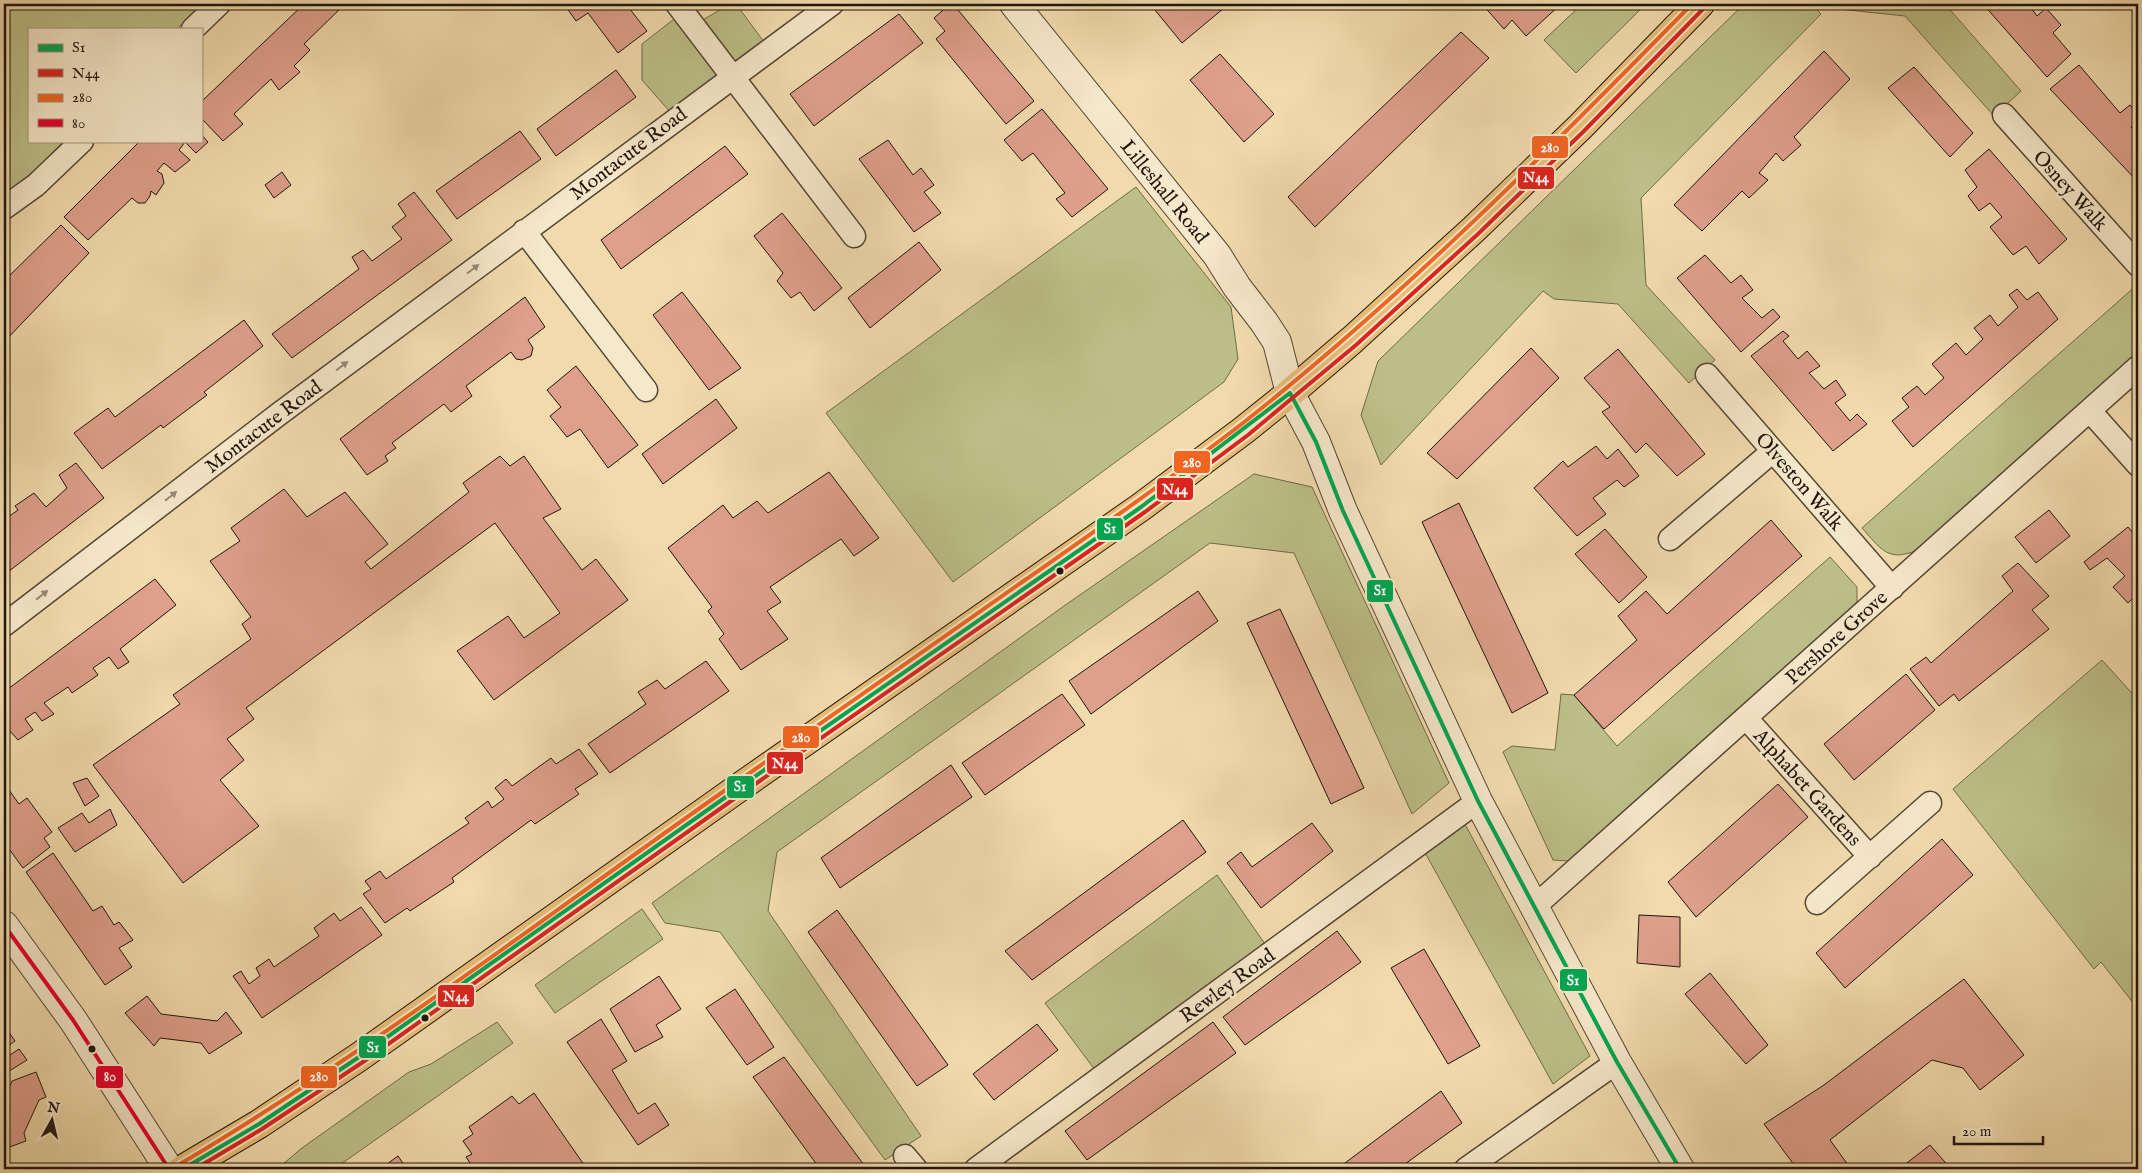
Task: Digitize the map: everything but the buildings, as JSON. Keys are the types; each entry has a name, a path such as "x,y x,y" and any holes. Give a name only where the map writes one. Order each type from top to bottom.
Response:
{"main road":[{"path":"183,1169 259,1124 359,1057 737,789 1141,507 1290,393 1474,229 1580,127 1700,4"}],"street":[{"path":"194,28 219,4"},
{"path":"677,4 854,236"},
{"name":"Montacute Road","path":"4,625 278,414 732,76 832,4"},
{"name":"Lilleshall Road","path":"1014,4 1216,256 1277,342 1290,393 1316,442 1343,511 1478,801 1617,1062 1680,1169"},
{"name":"Osney Walk","path":"2004,115 2138,265"},
{"path":"4,208 36,185 81,142"},
{"path":"524,231 646,390"},
{"name":"Pershore Grove","path":"1534,907 2138,367"},
{"name":"Olveston Walk","path":"1707,374 1892,588"},
{"path":"2090,411 2138,465"},
{"path":"1670,539 1773,451"},
{"name":"Alphabet Gardens","path":"1746,718 1870,857"},
{"name":"Rewley Road","path":"976,1169 1478,801"},
{"name":"Alphabet Gardens","path":"1817,903 1930,803"},
{"path":"4,925 72,1020 169,1169"},
{"path":"1466,1169 1617,1062"}],"green space":[{"path":"4,4 202,4 178,28 28,28 28,142 63,142 28,177 4,195"},
{"path":"730,4 736,4 767,46 671,113 642,80 642,44 678,16 689,28"},
{"path":"1582,4 1646,4 1576,73 1544,40"},
{"path":"1744,4 1811,4 1821,14 1641,198 1646,285 1715,360 1689,383 1618,304 1554,299 1543,291 1381,465 1361,415 1378,361"},
{"path":"1825,4 1945,4 2021,91 1994,116 1905,16 1829,8"},
{"path":"1136,187 1231,307 1238,359 1224,382 953,582 826,413"},
{"path":"2138,284 2138,355 1917,550 1907,554 1892,554 1874,542 1862,528"},
{"path":"1254,474 1312,487 1449,783 1412,814 1294,553 1210,543 777,852 768,911 921,1136 885,1160 720,932 665,923 652,903 1064,606"},
{"path":"1830,557 1857,587 1857,607 1569,861 1553,860 1503,752 1512,746 1555,750 1561,694 1574,695 1617,746"},
{"path":"2102,660 2138,700 2138,1009 2101,962 2094,969 1953,789"},
{"path":"1458,824 1466,826 1590,1056 1553,1084 1423,849"},
{"path":"1217,875 1265,944 1095,1070 1045,1003"},
{"path":"642,909 663,939 555,1013 535,985"},
{"path":"497,1022 513,1043 334,1169 277,1169 302,1148 409,1072 431,1064"}],"transit line":[{"name":"280","path":"180,1164 322,1075 460,979 1135,503 1243,423 1303,375 1474,221 1692,4"},
{"name":"N44","path":"195,1169 262,1129 363,1062 741,794 1145,512 1248,435 1356,345 1478,234 1584,131 1704,8"},
{"name":"S1","path":"1290,393 1316,442 1343,511 1478,801 1617,1062 1680,1169"},
{"name":"S1","path":"183,1169 259,1124 359,1057 737,789 1141,507 1290,393"},
{"name":"80","path":"4,925 73,1020 169,1169"}]}
